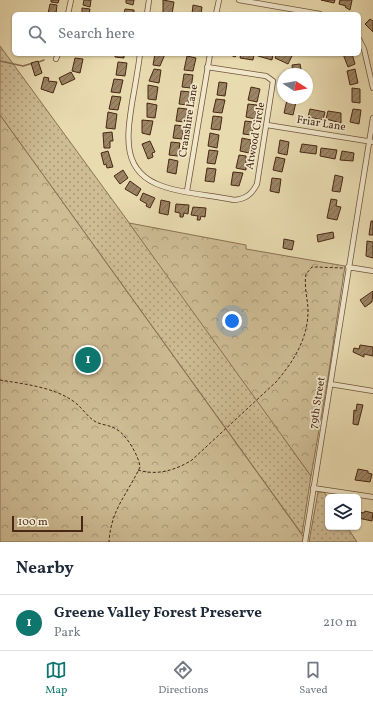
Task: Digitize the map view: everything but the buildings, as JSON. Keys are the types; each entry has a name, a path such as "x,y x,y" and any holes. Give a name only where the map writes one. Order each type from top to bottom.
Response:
{"street":[{"path":"68,12 70,0"},
{"path":"147,12 149,0"},
{"path":"216,12 218,0"},
{"path":"239,0 308,12"},
{"path":"361,43 364,49 373,88"},
{"name":"Atwood Circle","path":"140,56 127,133 129,151 137,168 149,179 161,186 234,200 242,199 249,195 257,184 274,85 272,79 266,76 207,67"},
{"name":"Cranshire Lane","path":"187,191 210,56"},
{"name":"79th Street","path":"305,542 348,267 371,142 373,118"},
{"name":"Friar Lane","path":"267,125 371,142"},
{"path":"348,267 373,271"},
{"path":"330,384 373,391"},
{"path":"313,488 373,497"}],"path":[{"path":"138,470 148,473 160,472 183,465 192,460 276,382 286,371 300,348 306,331 308,308 306,274 312,267 348,267"},
{"path":"0,380 43,389 68,398 95,422 117,429 132,446 140,459 138,470 116,508 110,525 108,542"}],"green space":[{"path":"0,46 149,250 334,336 327,384 283,437 311,476 302,534 0,115"},
{"path":"0,115 305,539 308,542 0,542"},
{"path":"129,223 246,245 246,249 345,266 311,476"},
{"path":"318,492 324,492 325,494 325,530 349,530 357,542 309,542"}],"waterway":[{"path":"36,63 44,60"},
{"path":"0,61 23,66 33,63"}],"place":[{"name":"Greene Valley Forest Preserve","path":"88,360"}]}
